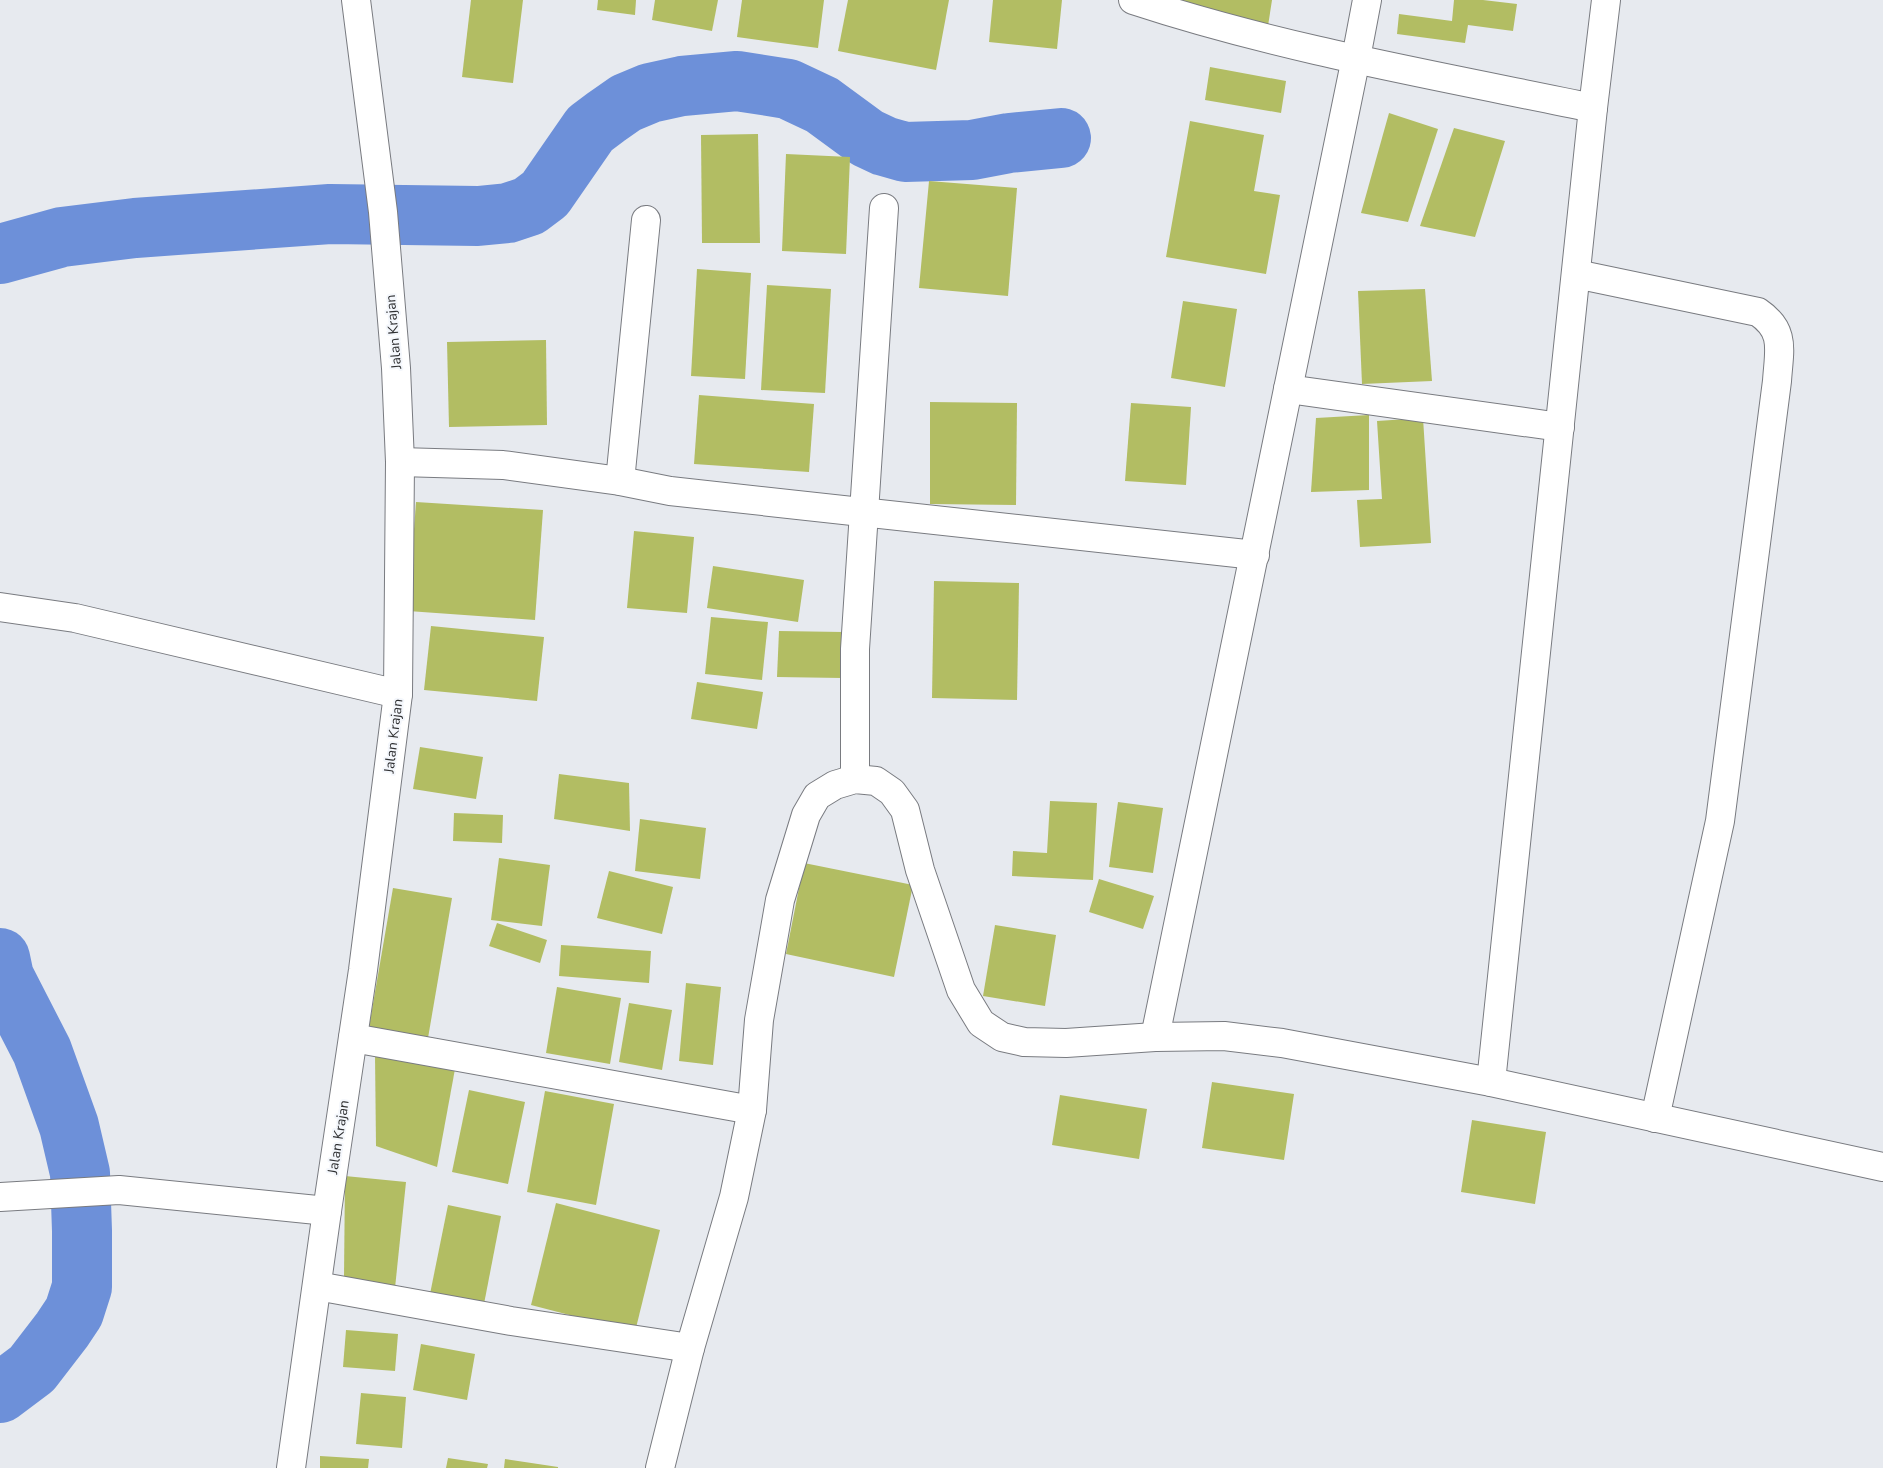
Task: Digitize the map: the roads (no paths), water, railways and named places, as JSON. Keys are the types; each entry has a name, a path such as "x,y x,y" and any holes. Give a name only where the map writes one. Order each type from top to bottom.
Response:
{"street":[{"name":"Jalan Krajan","path":"291,1468 363,970 398,694 400,462 396,368 383,212 356,0"},
{"path":"1133,0 1193,20 1356,58 1593,108"},
{"path":"1155,1037 1367,0"},
{"path":"1491,1082 1593,108 1606,0"},
{"path":"855,779 855,649 884,208"},
{"path":"620,481 646,220"},
{"path":"1576,274 1758,312 1769,320 1777,330 1779,346 1776,390 1720,821 1655,1118"},
{"path":"1288,389 1560,427"},
{"path":"400,462 503,465 620,481 670,491 1255,555"},
{"path":"0,607 75,618 398,694"},
{"path":"660,1468 690,1348 734,1197 752,1110 758,1020 780,900 806,815 817,796 835,785 855,779 876,781 892,792 905,810 920,870 961,990 981,1023 1002,1037 1024,1042 1066,1043 1155,1037 1224,1036 1282,1043 1491,1082 1883,1167"},
{"path":"353,1038 752,1110"},
{"path":"0,1198 119,1190 327,1211"},
{"path":"317,1286 511,1321 690,1348"}],"waterway":[{"path":"0,254 62,237 135,228 330,214 478,216 508,213 529,206 545,194 590,129 606,117 626,103 650,93 682,86 737,81 788,89 822,105 867,138 884,146 905,152 972,150 1009,143 1061,138"},
{"path":"0,958 4,977 42,1051 69,1126 80,1173 82,1231 82,1287 74,1312 32,1369 0,1393"}]}
